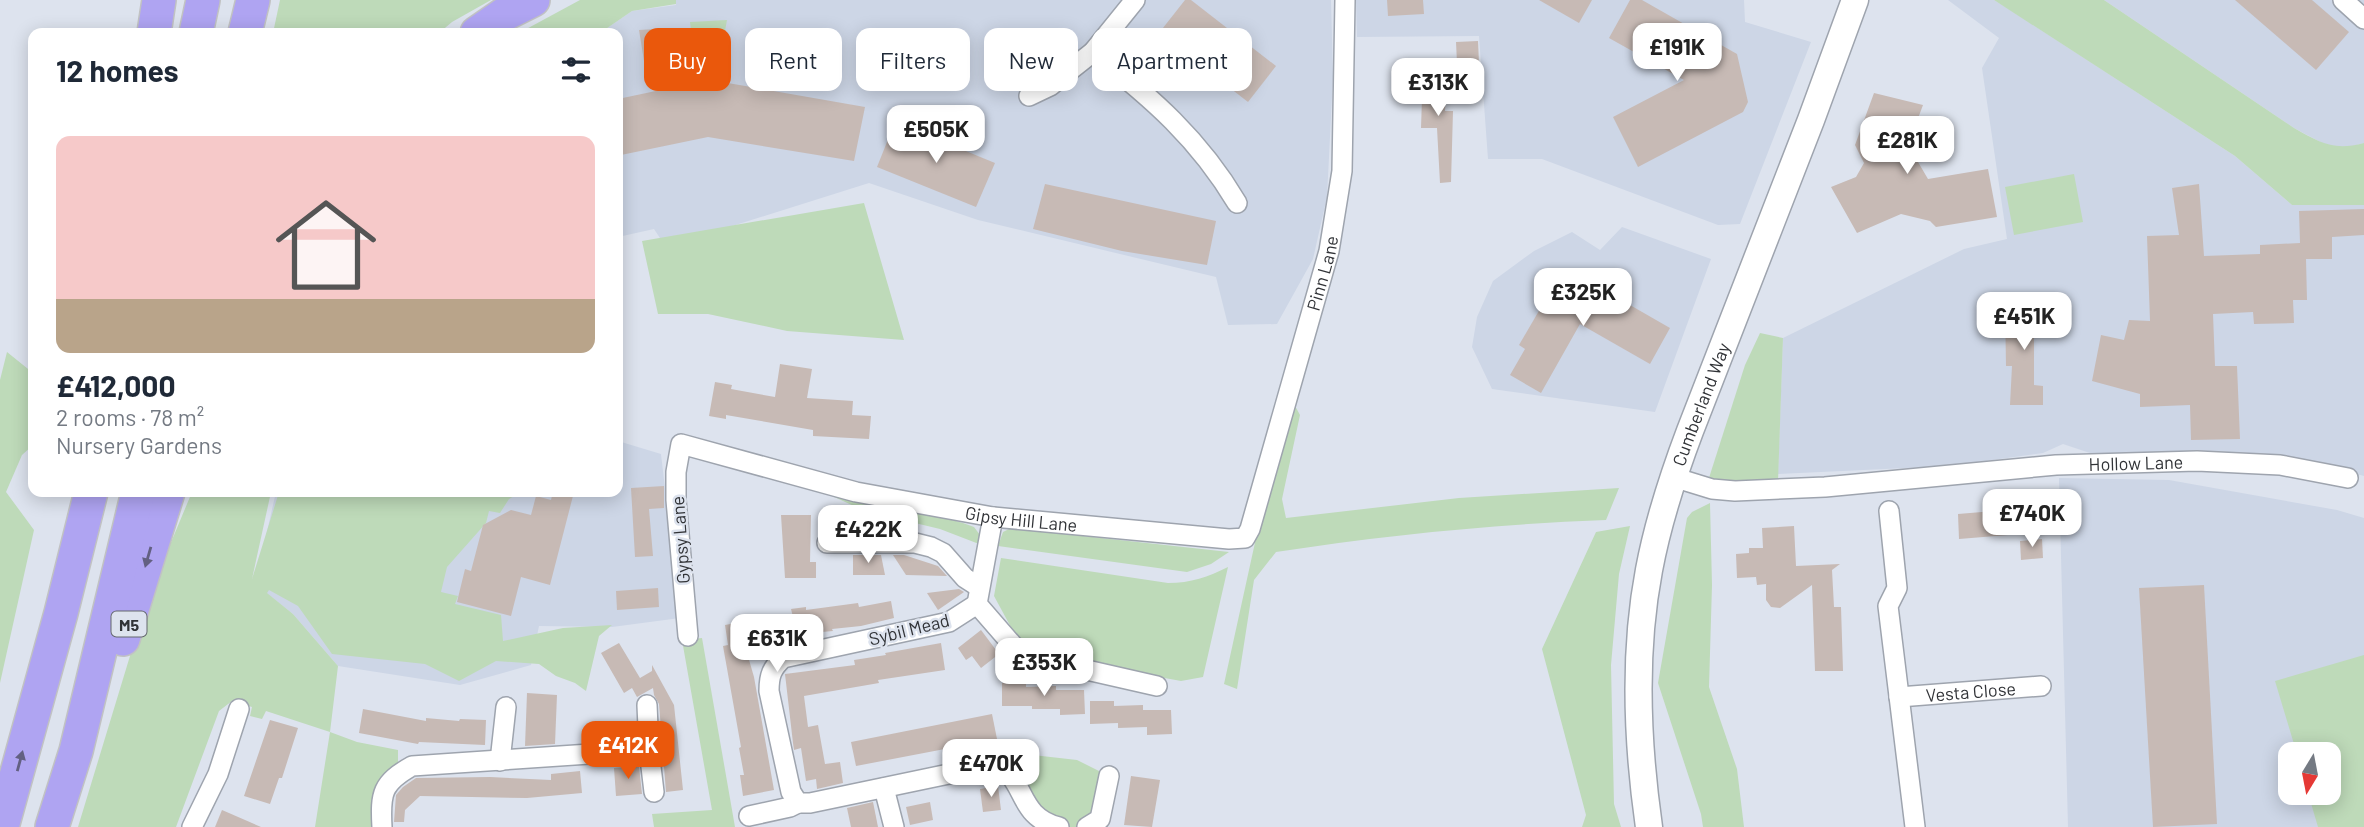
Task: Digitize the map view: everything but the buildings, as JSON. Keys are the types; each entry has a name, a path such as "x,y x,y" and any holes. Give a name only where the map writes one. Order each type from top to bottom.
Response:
{"highway":[{"path":"154,28 159,0"},
{"path":"197,28 203,0"},
{"path":"246,28 253,0"},
{"path":"484,28 533,0"},
{"path":"61,613 68,497"},
{"path":"2,827 90,497"},
{"name":"M5","path":"52,827 76,751 137,497"},
{"name":"M5","path":"76,751 127,631 166,497"}],"main road":[{"name":"Cumberland Way","path":"1649,827 1643,786 1639,710 1641,644 1649,570 1673,477 1855,0"}],"street":[{"path":"1112,28 1135,0"},
{"name":"Pinn Lane","path":"1245,538 1250,529 1329,251 1342,171 1345,0"},
{"path":"2343,0 2364,19"},
{"path":"1029,96 1050,86 1092,53"},
{"path":"1142,91 1188,134 1219,172 1237,203"},
{"name":"Gipsy Hill Lane","path":"681,444 856,492 993,517 1229,539 1245,538"},
{"name":"Gypsy Lane","path":"681,444 676,472 676,500 688,636"},
{"name":"Hollow Lane","path":"1673,477 1712,489 1735,491 1825,487 2056,465 2197,461 2280,466 2348,478"},
{"name":"Vesta Close","path":"1888,511 1898,588 1888,606 1915,827"},
{"path":"978,596 993,517"},
{"path":"827,543 915,543 931,547 943,553 965,578 1017,650 1034,658 1157,686"},
{"name":"Sybil Mead","path":"798,803 791,792 769,691 772,668 783,658 949,622 978,596"},
{"name":"Vesta Close","path":"1899,697 2041,686"},
{"path":"647,705 654,792"},
{"path":"500,761 506,707"},
{"path":"192,827 218,774 239,709"},
{"path":"382,827 383,792 392,778 412,766 649,750"},
{"path":"749,816 798,803 821,801 992,765 1004,768 1018,786 1032,814 1046,824 1059,827"},
{"path":"1096,824 1109,776"},
{"path":"884,788 894,827"}],"shaded area":[{"path":"676,0 1331,0 1333,77 1327,197 1313,259 1277,324 1228,325 1216,277 978,220 869,183 666,247 654,229 623,236 623,28 607,28 632,11 676,5"},
{"path":"1356,0 1744,0 1745,22 1811,42 1740,224 1718,225 1542,159 1488,159 1479,36 1357,37"},
{"path":"1948,0 1994,0 2235,156 2292,205 2364,198 2364,476 2305,460 2191,454 2093,454 2063,444 2043,453 1949,466 1778,474 1783,338 1964,249 2007,239 1982,68 1999,38"},
{"path":"2104,0 2364,0 2364,143 2346,148 2324,144 2294,128"},
{"path":"1622,227 1711,259 1655,412 1492,389 1472,347 1477,317 1493,281 1534,251 1572,232 1600,250"},
{"path":"623,443 661,454 680,618 612,627 539,626 531,665 460,685 338,666 293,614 255,584 275,497 623,497"},
{"path":"2059,478 2169,480 2337,510 2364,518 2364,827 2068,827"}],"green space":[{"path":"280,0 491,0 445,28 274,28"},
{"path":"580,0 676,0 676,4 632,11 607,28 528,28"},
{"path":"1994,0 2104,0 2303,133 2335,146 2364,143 2364,205 2292,205 2235,156"},
{"path":"727,20 726,28 691,28 690,22"},
{"path":"2074,174 2083,222 2014,235 2005,187"},
{"path":"864,203 904,340 787,331 708,314 658,314 642,241"},
{"path":"1760,333 1783,338 1778,482 1708,481 1745,365"},
{"path":"7,352 28,369 28,450 22,455 6,492 34,530 0,683 0,380"},
{"path":"1294,404 1300,415 1282,499 1286,518 1459,498 1619,488 1606,520 1441,531 1276,552 1254,580 1237,689 1224,684 1265,497"},
{"path":"832,496 963,523 974,527 980,535 979,544 940,529 865,511"},
{"path":"190,497 270,497 252,579 277,497 512,497 500,513 489,511 486,523 447,567 441,592 458,596 455,604 501,615 503,641 563,628 612,625 599,636 586,691 539,664 496,661 459,681 425,664 332,654 298,606 269,590 267,593 293,614 338,666 330,732 266,711 262,719 250,716 252,707 232,701 219,711 176,827 78,827 147,600"},
{"path":"1710,503 1712,585 1709,687 1737,769 1744,827 1703,827 1658,683 1687,518 1692,512"},
{"path":"1630,526 1619,574 1611,665 1614,804 1621,827 1582,827 1586,815 1542,649 1596,532"},
{"path":"1011,528 1229,552 1211,564 1187,572 998,546 1003,532"},
{"path":"1001,558 1168,583 1199,579 1228,567 1203,677 1181,681 1099,666 1020,644 994,596"},
{"path":"702,638 735,827 654,827 652,814 712,810 682,640"},
{"path":"2364,655 2364,827 2318,827 2312,805 2342,805 2342,742 2293,742 2275,681"},
{"path":"330,732 357,742 398,750 398,767 377,827 315,827"},
{"path":"1033,755 1077,760 1109,776 1087,827 1059,827 1004,768"}]}
